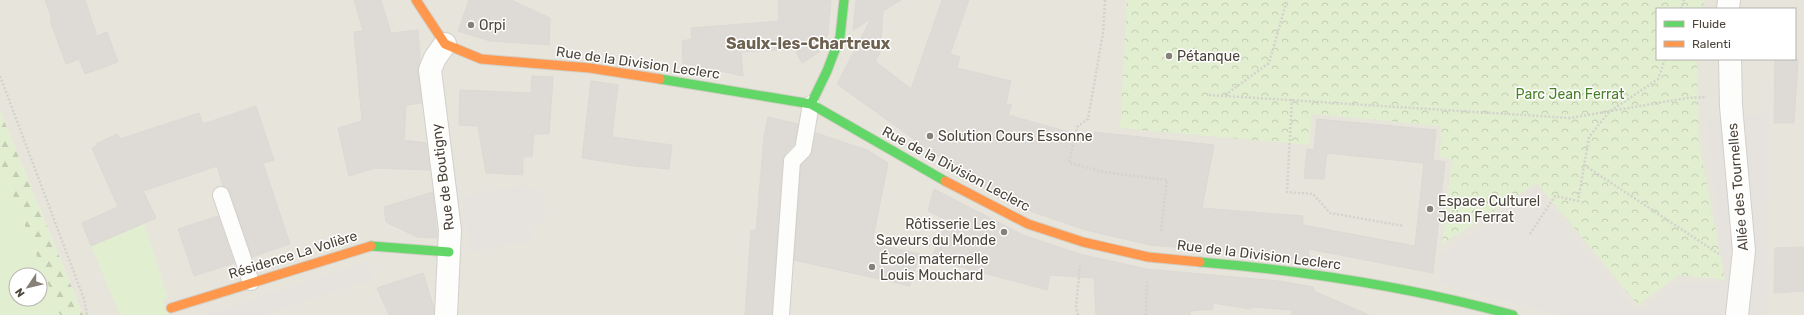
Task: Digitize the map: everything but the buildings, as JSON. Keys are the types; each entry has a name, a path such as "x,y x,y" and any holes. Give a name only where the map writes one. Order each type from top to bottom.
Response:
{"main road":[{"path":"416,0 445,44"},
{"path":"811,104 827,71 840,37 844,0"},
{"name":"Rue de la Division Leclerc","path":"445,44 481,58 590,68 811,104 964,192 1028,224 1083,242 1148,257 1281,269 1364,282 1462,301 1513,315"},
{"name":"Résidence La Volière","path":"171,308 368,246 449,252"}],"street":[{"name":"Rue de Boutigny","path":"445,44 435,58 430,70 450,230 446,315"},
{"name":"Allée des Tournelles","path":"1730,60 1731,100 1743,259 1738,315"}],"lane":[{"path":"782,315 792,161 803,150 811,104"},
{"path":"221,195 251,282"}],"path":[{"path":"1105,0 1103,33 1088,119 1077,127 1069,163 1104,172 1167,180 1158,257"},
{"path":"1225,96 1269,62 1287,0"},
{"path":"1530,234 1555,196 1578,201 1589,137 1609,112 1658,79 1665,60"},
{"path":"0,76 84,299 87,315"},
{"path":"1209,95 1292,99 1570,118 1687,98 1731,100"},
{"path":"1292,99 1287,192 1313,194 1330,213 1404,226"},
{"path":"1584,165 1686,230 1720,255 1743,259"},
{"path":"1078,315 1076,307 1083,242"},
{"path":"1146,315 1148,257"}],"shaded area":[{"path":"0,0 1804,0 1804,315 83,315 0,111"},
{"path":"1769,113 1767,315 1562,315 1439,284 1441,255 1535,190 1637,312 1680,282 1725,282 1706,120"},
{"path":"522,185 541,190 546,218 531,229 533,241 470,252 462,196"},
{"path":"368,261 373,279 264,315 205,315"}],"green space":[{"name":"Parc Jean Ferrat","path":"1127,0 1704,0 1703,8 1656,8 1656,60 1697,60 1699,143 1725,280 1679,275 1638,305 1537,183 1442,244 1452,160 1440,157 1441,126 1312,114 1309,145 1120,128"},
{"path":"0,111 83,315 60,315 48,284 48,267 41,267 0,162"},
{"path":"0,162 41,267 8,267 8,307 48,307 48,284 60,315 0,315"},
{"path":"144,224 168,298 163,300 168,315 120,315 91,246"}],"traffic: fast":[{"path":"811,104 827,71 840,37 844,0"},
{"path":"660,79 811,104 945,181"},
{"path":"371,246 449,252"},
{"path":"1200,262 1279,270 1358,281 1436,296 1513,315"}],"traffic: slow":[{"path":"416,0 445,44 481,59 590,68 660,79"},
{"path":"945,181 1028,224 1083,242 1148,257 1200,262"},
{"path":"171,308 371,246"}],"place":[{"name":"Orpi","path":"471,25"},
{"name":"Pétanque","path":"1169,56"},
{"name":"Solution Cours Essonne","path":"930,136"},
{"name":"Espace Culturel Jean Ferrat","path":"1430,209"},
{"name":"Rôtisserie Les Saveurs du Monde","path":"1004,232"},
{"name":"École maternelle Louis Mouchard","path":"872,267"}],"district":[{"name":"Saulx-les-Chartreux","path":"808,43"}]}
